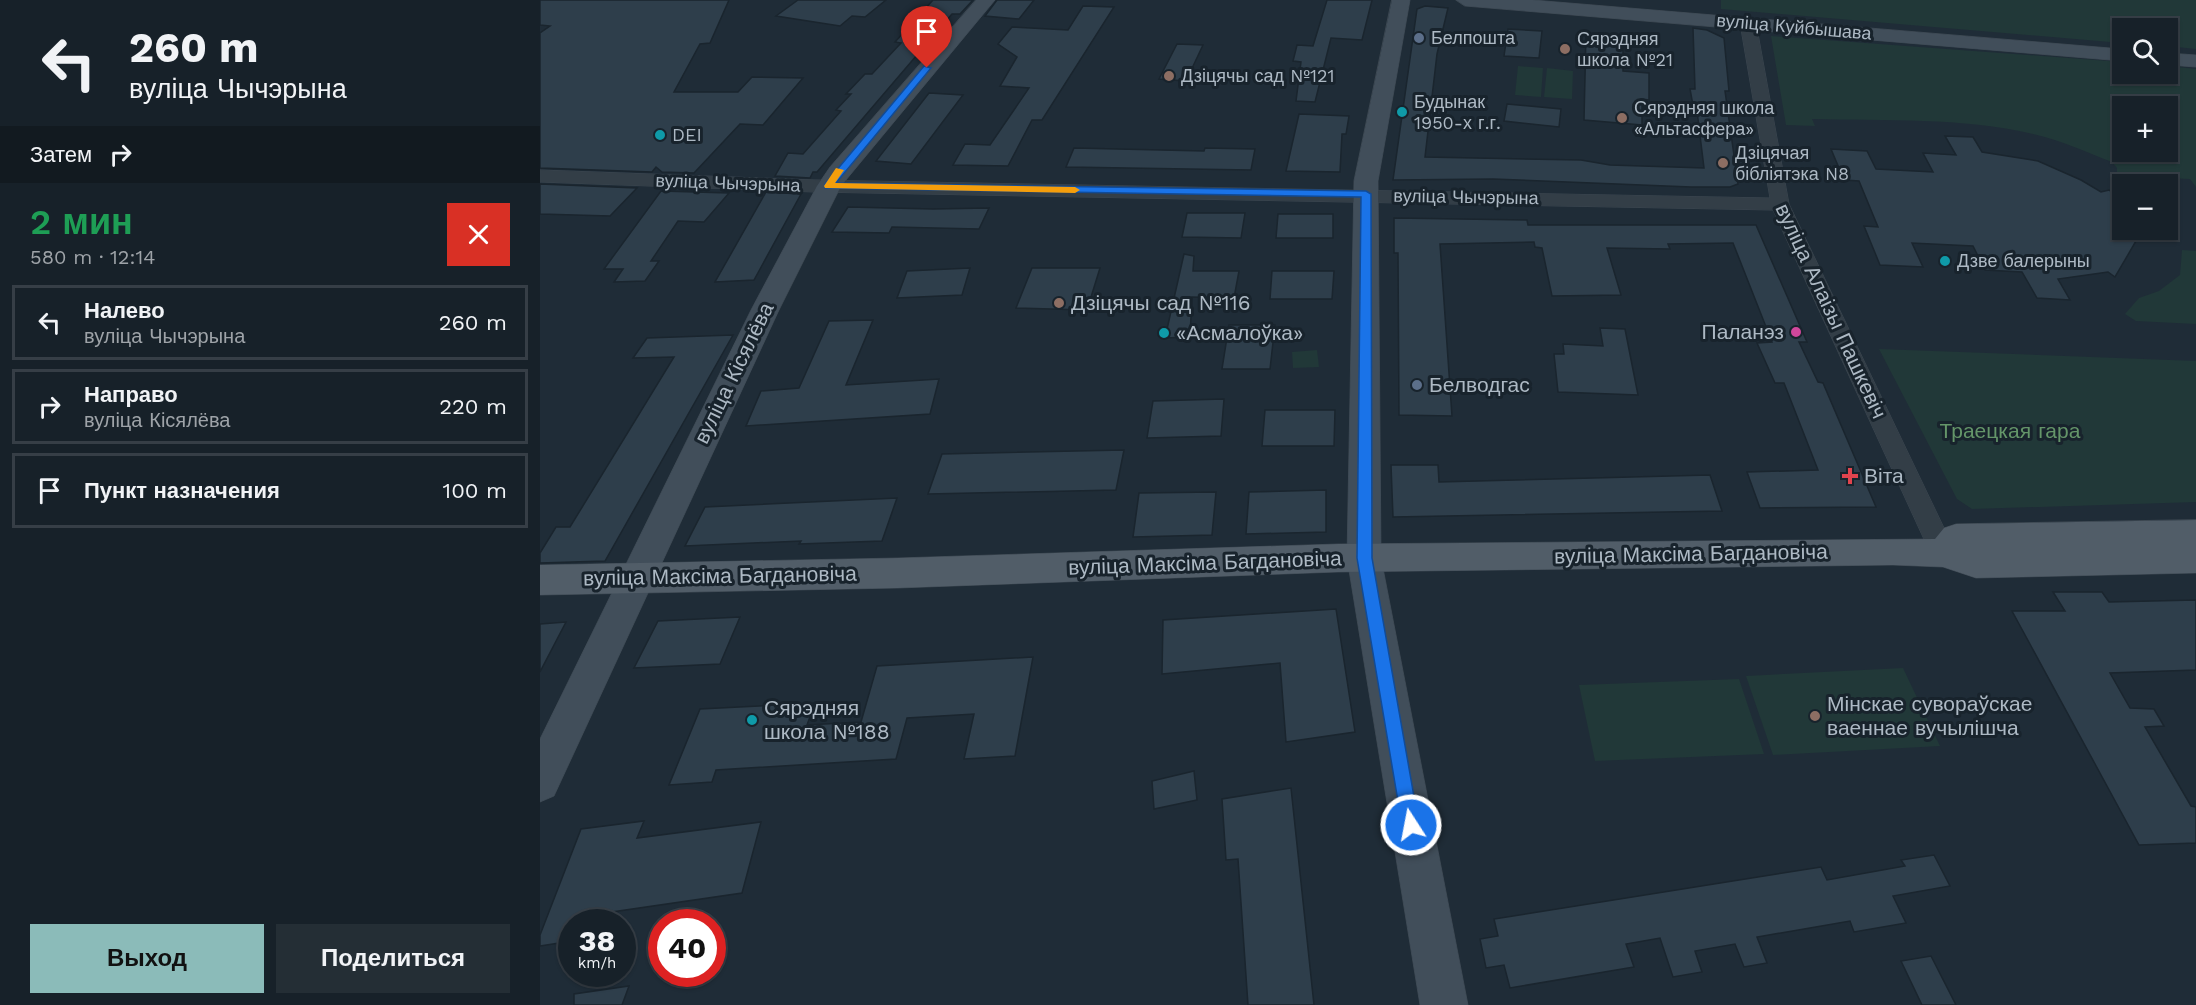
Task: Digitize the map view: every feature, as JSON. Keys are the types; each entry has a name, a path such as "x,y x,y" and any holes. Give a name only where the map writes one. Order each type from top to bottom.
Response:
{"main road":[{"path":"1943,553 1956,538 2196,534"},
{"name":"вуліца Максіма Багдановіча","path":"540,579 898,573 1364,558 1893,551 1943,553 1976,564 2196,559"}],"street":[{"name":"вуліца Кісялёва","path":"540,782 790,256 829,186 852,155 986,0"},
{"path":"1401,0 1379,106 1366,194 1364,558 1444,1005"},
{"name":"вуліца Куйбышава","path":"1465,0 2112,54"},
{"name":"вуліца Алаізы Пашкевіч","path":"1748,23 1780,204 1943,553"},
{"path":"2178,60 2196,62"},
{"name":"вуліца Чычэрына","path":"540,176 829,186 1366,194 1780,204"}],"green space":[{"path":"1721,0 2196,0 2196,49 2178,47 2178,18 2112,18 2112,42 1721,9"},
{"path":"1771,36 2112,61 2112,84 2178,84 2178,67 2196,69 2196,187 2190,179 2178,178 2178,174 2119,174 2112,162 2073,146 2006,129 1951,122 1812,119 1815,126 1786,125"},
{"path":"1518,66 1543,68 1541,97 1515,95"},
{"path":"1547,68 1573,71 1572,99 1544,97"},
{"path":"2182,250 2196,251 2196,324 2136,321 2125,314 2139,298 2159,291 2180,275"},
{"name":"Траецкая гара","path":"1879,349 2196,361 2196,502 1972,509 1957,499"},
{"path":"1317,350 1319,367 1293,368 1292,352"},
{"path":"1903,668 1940,746 1773,755 1746,676"},
{"path":"1739,679 1764,754 1595,761 1579,685"}],"building":[{"path":"540,0 729,0 710,43 700,44 674,92 738,92 752,77 803,78 763,125 740,124 694,173 662,172 656,167 652,172 540,168 540,33 550,26 540,25"},
{"path":"798,0 886,0 865,17 852,16 840,26 776,16"},
{"path":"933,0 973,0 960,14 952,14 817,172 813,172 810,178 775,176 788,153 803,154 841,111 836,110 851,94 846,94 865,74 872,74 901,43 895,42"},
{"path":"997,0 1034,0 1019,19 985,16"},
{"path":"1327,0 1372,0 1362,40 1331,38 1315,102 1296,101 1301,62 1293,61 1297,45 1313,46"},
{"path":"1083,6 1114,7 1042,120 1032,120 1008,166 953,165 965,144 990,145 1029,88 1000,86 1017,57 998,44 1012,27 1068,30"},
{"path":"1425,6 1448,8 1437,54 1425,157 1581,160 1610,165 1704,168 1697,111 1694,111 1690,89 1695,89 1693,28 1707,30 1724,38 1729,91 1725,91 1738,184 1730,187 1691,187 1493,179 1393,180 1417,9"},
{"path":"1508,29 1542,31 1539,58 1504,56"},
{"path":"1586,34 1623,37 1623,71 1649,73 1649,100 1642,99 1642,125 1584,120"},
{"path":"1177,44 1203,45 1186,81 1159,79"},
{"path":"929,93 963,95 911,164 876,161"},
{"path":"1507,104 1561,109 1559,127 1504,121"},
{"path":"1299,114 1349,116 1346,134 1342,134 1340,172 1286,171"},
{"path":"1945,136 1973,137 1982,152 2038,161 2081,180 2101,192 2109,190 2112,192 2112,240 2136,241 2115,277 2108,272 2058,279 2070,300 2037,298 2022,272 1985,270 1973,246 1912,243 1923,267 1880,265 1864,226 1878,227 1859,181 1844,180 1831,149 1867,151 1876,169 1933,172 1923,153 1956,155"},
{"path":"1074,148 1204,151 1205,148 1255,149 1251,170 1066,167"},
{"path":"540,184 637,188 610,216 540,214"},
{"path":"661,191 729,193 704,222 678,221 651,261 659,261 645,281 614,282 623,269 604,269"},
{"path":"766,192 801,194 754,280 715,282"},
{"path":"848,207 989,208 979,229 892,227 889,233 832,232"},
{"path":"1187,213 1245,213 1241,238 1182,237"},
{"path":"1278,214 1333,214 1333,238 1276,238"},
{"path":"1394,218 1527,220 1528,225 1756,225 1807,342 1799,342 1818,382 1823,383 1876,507 1760,508 1747,472 1818,470 1784,383 1775,383 1757,343 1772,342 1733,243 1668,244 1670,249 1607,248 1621,295 1552,296 1542,248 1535,247 1534,242 1440,244 1452,416 1399,415 1398,253 1394,253"},
{"path":"1184,254 1194,256 1193,271 1239,271 1234,298 1192,297 1190,337 1165,338"},
{"path":"970,268 962,295 897,298 907,271"},
{"path":"1032,268 1100,268 1087,310 1016,308"},
{"path":"1272,271 1334,271 1332,299 1270,299"},
{"path":"873,320 846,385 939,379 930,414 746,426 761,391 799,388 829,321"},
{"path":"1229,325 1275,325 1270,369 1222,369"},
{"path":"1600,328 1625,329 1638,395 1558,392 1554,354 1564,354 1563,344 1603,346"},
{"path":"733,335 605,561 540,563 540,553 556,527 570,527 674,357 633,358 647,338"},
{"path":"1224,399 1221,436 1147,438 1153,401"},
{"path":"1265,410 1335,410 1334,446 1262,446"},
{"path":"1124,450 1116,490 928,494 942,454"},
{"path":"1391,465 1438,465 1439,482 1710,475 1722,511 1393,517"},
{"path":"1326,490 1326,532 1246,534 1249,492"},
{"path":"1216,492 1212,535 1133,537 1139,493"},
{"path":"897,498 882,541 799,544 801,541 685,546 705,507"},
{"path":"2053,592 2102,592 2109,602 2196,600 2196,670 2110,673 2130,708 2154,709 2164,726 2145,727 2191,806 2196,807 2196,843 2139,845 2012,611 2065,611"},
{"path":"1336,609 1355,732 1286,742 1280,663 1162,674 1163,620"},
{"path":"740,617 720,664 634,668 658,621"},
{"path":"566,622 540,672 540,624"},
{"name":"Сярэдняя школа №188","path":"1033,657 1015,756 964,759 974,714 907,718 896,759 716,770 712,782 669,785 700,709 815,703 807,725 861,722 877,666"},
{"path":"1194,771 1197,800 1154,809 1152,781"},
{"path":"1291,788 1314,1005 1248,1005 1238,859 1226,860 1222,799"},
{"path":"644,821 637,838 761,822 742,893 633,909 558,909 558,943 540,946 540,935 581,829"},
{"path":"1934,855 1950,886 1893,896 1906,923 1854,932 1850,921 1757,937 1767,963 1744,967 1735,944 1695,951 1702,972 1673,977 1660,938 1626,944 1634,967 1510,988 1504,965 1486,968 1480,939 1498,936 1494,919 1821,867 1827,880 1905,866 1901,860"},
{"path":"1931,956 1956,1005 1922,1005 1901,961"},
{"path":"629,987 622,1005 574,1005 574,994"}],"slow traffic":[{"path":"839,170 829,186 1075,190"}],"place":[{"name":"Белпошта","path":"1419,38"},
{"name":"Сярэдняя школа №21","path":"1565,49"},
{"name":"Дзіцячы сад №121","path":"1169,76"},
{"name":"Будынак 1950-х г.г.","path":"1402,112"},
{"name":"Сярэдняя школа «Альтасфера»","path":"1622,118"},
{"name":"DEI","path":"660,135"},
{"name":"Дзіцячая бібліятэка N8","path":"1723,163"},
{"name":"Дзве балерыны","path":"1945,261"},
{"name":"Дзіцячы сад №116","path":"1059,303"},
{"name":"Паланэз","path":"1796,332"},
{"name":"«Асмалоўка»","path":"1164,333"},
{"name":"Белводгас","path":"1417,385"},
{"name":"Віта","path":"1850,476"},
{"name":"Мінскае сувораўскае ваеннае вучылішча","path":"1815,716"},
{"name":"Сярэдняя школа №188","path":"752,720"}],"route":[{"path":"927,68 838,172 829,186 1366,194 1364,558 1411,825"}]}
